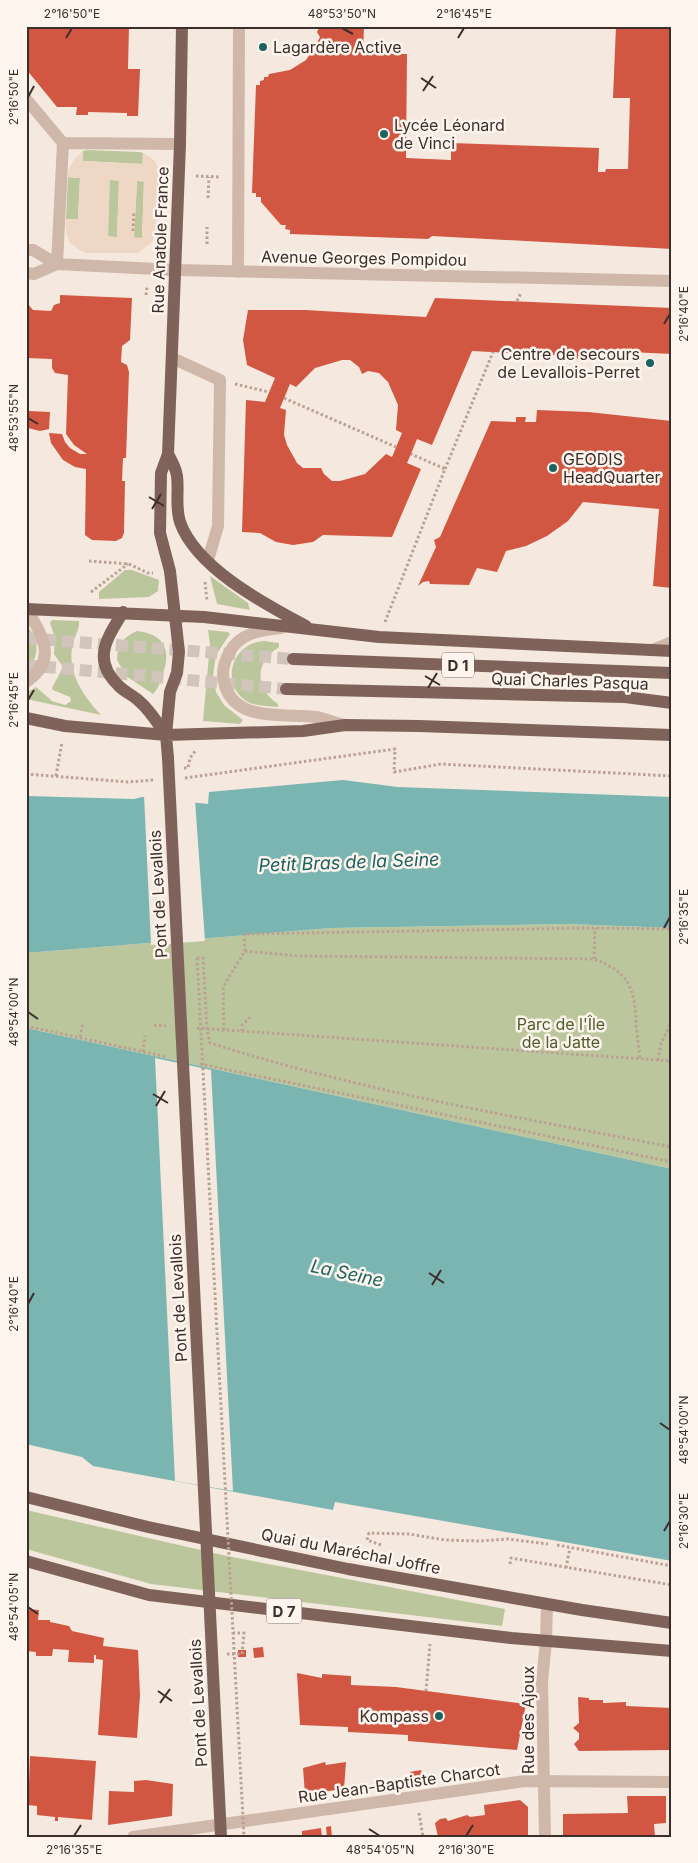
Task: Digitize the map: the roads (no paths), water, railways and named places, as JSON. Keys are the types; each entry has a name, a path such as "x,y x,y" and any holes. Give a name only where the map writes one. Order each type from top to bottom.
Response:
{"main road":[{"name":"Rue Anatole France","path":"168,454 176,270 182,26"},
{"path":"168,454 177,477 176,501 180,521 191,542 224,574 253,595 312,630"},
{"name":"Pont de Levallois","path":"168,454 161,472 160,533 170,571 176,616 179,663 170,692 166,735 221,1837"},
{"path":"26,608 176,616 379,637 672,651"},
{"path":"123,612 106,641 103,651 107,668 117,685 140,702 166,735"},
{"name":"Quai Charles Pasqua","path":"293,659 672,673"},
{"name":"Quai Charles Pasqua","path":"286,688 625,698 672,703"},
{"path":"26,718 65,726 166,735 303,731 345,725 672,735"},
{"name":"Quai du Maréchal Joffre","path":"26,1497 208,1541 348,1569 547,1604 672,1623"},
{"name":"D 7","path":"26,1561 149,1595 546,1642 672,1651"}],"street":[{"path":"238,272 239,26"},
{"path":"26,99 63,143 57,264"},
{"path":"63,143 180,144"},
{"name":"Avenue Georges Pompidou","path":"26,250 33,250 57,264"},
{"name":"Avenue Georges Pompidou","path":"26,273 34,274 57,264 238,272 672,281"},
{"path":"172,358 220,380 218,526 208,560"},
{"path":"26,608 42,634 45,645 43,663 39,671 26,682"},
{"path":"291,628 258,632 236,643 227,657 222,670 223,679 230,697 250,711 317,718 345,725"},
{"path":"652,650 672,642"},
{"name":"Rue des Ajoux","path":"545,1837 542,1682 547,1604"},
{"name":"Rue Jean-Baptiste Charcot","path":"133,1837 525,1781 672,1782"}],"water":[{"name":"Petit Bras de la Seine","path":"343,780 398,787 672,797 672,928 568,924 332,928 26,953 26,796 134,799 142,797 208,804 209,792"},
{"name":"La Seine","path":"26,1028 672,1169 672,1561 335,1502 333,1510 93,1466 82,1457 26,1444"}],"tunnel":[{"path":"26,638 293,659"},
{"path":"26,665 286,689"}],"place":[{"name":"Lagardère Active","path":"263,47"},
{"name":"Lycée Léonard de Vinci","path":"384,134"},
{"name":"Centre de secours de Levallois-Perret","path":"650,363"},
{"name":"GEODIS HeadQuarter","path":"553,468"},
{"name":"Kompass","path":"439,1716"}],"park label":[{"name":"Parc de l'Île de la Jatte","path":"561,1033"}]}
